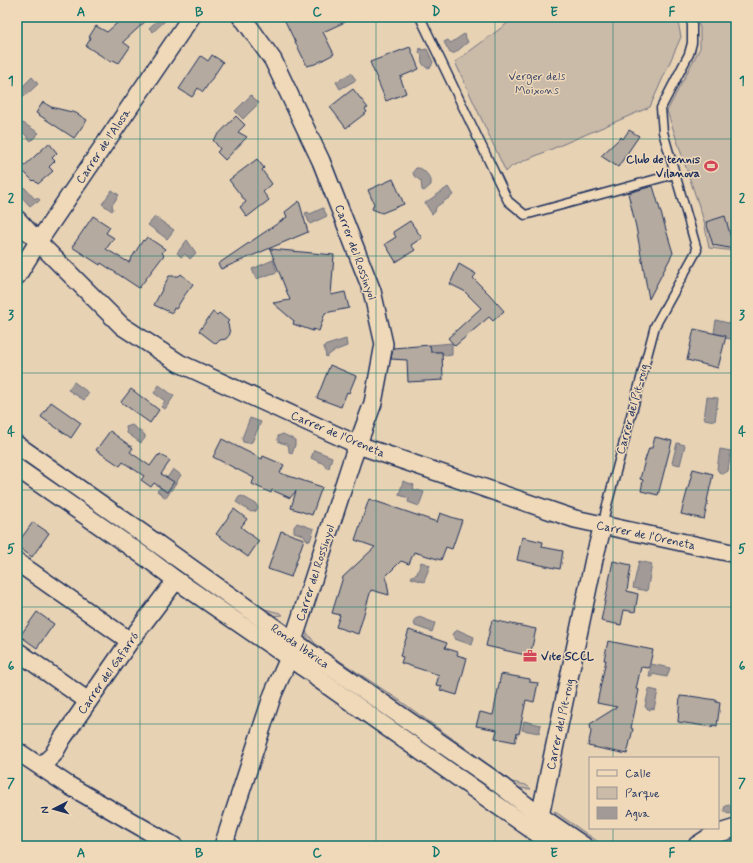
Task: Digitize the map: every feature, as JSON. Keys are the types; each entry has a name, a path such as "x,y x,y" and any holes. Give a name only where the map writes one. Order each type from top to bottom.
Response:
{"street":[{"name":"Carrer de l'Alosa","path":"17,276 38,242 191,17"},
{"name":"Carrer del Rossinyol","path":"241,17 273,60 321,161 372,291 384,344 373,403 293,641"},
{"name":"Carrer de l'Oreneta","path":"17,219 122,326 179,363 358,445 575,519 736,554"},
{"name":"Ronda Ibèrica","path":"17,445 293,641 491,778 540,816 584,846"},
{"name":"Ronda Ibèrica","path":"17,468 289,658 536,839 555,846"},
{"name":"Carrer del Pit-roig","path":"540,816 594,559 603,525"},
{"path":"17,562 130,641"},
{"name":"Carrer del Gafarró","path":"41,766 53,755 62,739 130,641 176,580"},
{"path":"17,651 88,701"},
{"path":"223,846 226,832 273,694 289,658"},
{"path":"17,751 68,784 174,846"},
{"path":"696,846 713,835 736,828"}],"lane":[{"path":"420,17 508,201 525,215 675,174"},
{"name":"Carrer del Pit-roig","path":"603,525 655,326 697,250 664,132 661,108 690,48 692,37 690,17"}],"green space":[{"name":"Verger dels Moixons","path":"516,17 677,17 681,37 650,107 512,166 506,172 455,62"},
{"name":"Club de tennis Vilanova","path":"696,17 736,17 736,251 709,248 704,221 667,111 700,48 700,28"},
{"path":"17,433 161,535 157,538 17,438"},
{"path":"17,456 149,549 147,552 17,460"},
{"path":"170,542 265,609 283,615 274,616 266,613 168,545"},
{"path":"305,630 314,642 327,653 325,656 310,642"},
{"path":"337,659 399,700 492,767 489,770 335,662"},
{"path":"329,673 482,781 480,784 326,677"},
{"path":"502,774 512,782 526,785 531,789 515,788 500,777"},
{"path":"554,811 604,846 597,846 556,816"}],"water":[{"path":"161,17 169,17 153,32 149,28"},
{"path":"464,34 468,42 455,53 450,53 444,42 448,40 451,43"},
{"path":"420,48 422,50 427,49 433,62 431,67 427,68 423,63 422,55 419,53"},
{"path":"351,73 356,80 340,89 336,82"},
{"path":"32,77 38,84 25,96 20,95 19,90"},
{"path":"251,95 259,103 243,119 235,111"},
{"path":"23,123 39,133 31,141 18,127"},
{"path":"416,168 423,170 431,180 431,185 424,191 422,190 421,181 414,176 413,172"},
{"path":"24,187 35,199 37,197 40,200 37,203 35,202 30,206 18,193"},
{"path":"448,187 453,195 436,207 435,212 432,214 425,203"},
{"path":"112,190 119,195 112,205 112,211 102,204"},
{"path":"323,208 327,216 310,224 305,213 308,212 310,214"},
{"path":"155,217 174,230 167,239 148,225"},
{"path":"187,240 196,253 190,259 185,254 181,257 177,253"},
{"path":"273,260 277,272 256,279 252,269"},
{"path":"716,320 736,325 736,340 725,338 725,336 714,333"},
{"path":"346,339 347,346 334,351 326,357 324,346"},
{"path":"452,343 452,355 445,356 442,352 431,352 430,345"},
{"path":"74,382 89,393 84,400 68,390"},
{"path":"159,385 174,396 165,409 161,407 165,401 154,393"},
{"path":"707,397 718,398 715,421 704,419"},
{"path":"250,418 261,422 252,442 248,443 243,442 242,438"},
{"path":"132,425 145,435 145,438 141,443 127,433 126,427"},
{"path":"283,434 295,440 292,454 289,452 287,445 278,441 278,436"},
{"path":"677,443 685,445 680,465 672,463"},
{"path":"720,449 731,451 728,471 723,474 717,469"},
{"path":"314,450 332,457 329,468 326,468 324,464 311,458"},
{"path":"173,469 181,475 166,498 157,491 160,488 167,492 173,483 167,478"},
{"path":"403,481 414,485 413,489 424,492 419,506 408,502 409,498 399,495"},
{"path":"242,496 256,504 258,508 256,511 251,512 236,502 239,497"},
{"path":"297,523 314,529 310,541 303,535 294,532 294,527"},
{"path":"639,561 652,564 647,591 633,588"},
{"path":"421,562 430,565 424,582 411,578 417,574"},
{"path":"419,617 435,623 432,632 415,626 414,620"},
{"path":"458,630 474,637 472,645 455,639 452,634"},
{"path":"651,664 670,668 667,677 652,674 652,677 649,677"},
{"path":"649,689 658,691 654,709 652,708 650,710 645,707"},
{"path":"524,721 541,725 539,733 522,730"},
{"path":"736,798 736,811 730,814 726,813 724,810 725,806 732,804"}],"building":[{"path":"124,17 150,17 123,42 130,47 119,63 113,60 111,62 86,46 91,38 89,37 96,26 107,32"},
{"path":"283,17 356,17 323,32 334,54 315,64 307,66"},
{"path":"410,47 419,69 400,77 406,93 386,101 370,62"},
{"path":"212,55 223,62 203,92 198,88 192,97 179,89 201,56 208,61"},
{"path":"353,89 368,108 365,109 367,112 346,128 330,107"},
{"path":"43,102 51,107 76,113 87,120 74,138 36,113"},
{"path":"236,116 245,125 238,132 247,137 225,160 217,152 220,149 213,140"},
{"path":"629,130 639,136 618,167 601,156 621,137 623,139"},
{"path":"49,143 57,153 52,158 55,161 49,167 53,171 38,184 21,169"},
{"path":"257,159 264,168 262,170 272,184 263,192 269,200 247,217 240,207 246,202 229,180"},
{"path":"393,179 404,204 382,213 372,209 374,204 368,190"},
{"path":"653,186 673,253 649,299 636,227 628,193"},
{"path":"299,201 308,232 221,269 218,264 287,217 285,212"},
{"path":"93,216 110,227 106,233 114,238 106,249 128,262 143,240 144,241 147,237 165,249 162,253 164,255 139,288 101,263 100,265 72,247"},
{"path":"725,216 734,249 713,245 706,222"},
{"path":"410,221 422,238 411,245 415,250 396,262 385,244 396,237 393,232"},
{"path":"270,249 334,255 331,295 345,292 349,308 325,313 319,331 313,329 313,331 293,324 294,321 273,303 290,300"},
{"path":"459,264 476,274 473,278 504,311 493,321 489,317 455,346 448,338 481,308 464,291 450,284"},
{"path":"181,274 193,284 176,309 174,308 172,313 154,305 169,276 179,276"},
{"path":"213,312 217,315 219,313 229,321 227,323 230,334 226,339 220,340 216,344 199,331"},
{"path":"694,329 726,336 718,368 687,360"},
{"path":"430,345 431,352 442,352 443,380 408,382 407,360 391,359 393,348"},
{"path":"330,365 356,376 341,407 317,398"},
{"path":"131,389 159,410 150,423 121,402"},
{"path":"51,402 81,423 71,438 41,417"},
{"path":"110,431 133,448 130,452 150,466 160,454 170,461 161,474 174,482 167,492 154,483 151,487 141,480 144,476 123,462 120,466 96,450"},
{"path":"655,437 672,441 658,495 641,491 643,480 640,479 649,448 652,448"},
{"path":"222,439 262,459 263,456 284,465 280,473 322,487 312,515 291,508 296,491 290,498 272,490 271,493 252,484 254,478 213,457"},
{"path":"693,469 713,474 704,519 681,514"},
{"path":"369,499 437,522 440,513 462,520 452,549 446,547 441,560 414,552 409,564 401,561 386,576 389,595 371,590 358,634 336,627 340,615 332,613 343,577 375,547 355,540"},
{"path":"234,509 247,519 241,527 259,541 248,557 216,534"},
{"path":"33,522 49,533 32,557 17,546 17,544"},
{"path":"281,531 304,539 291,577 268,569"},
{"path":"522,537 543,542 542,547 563,551 560,569 517,560"},
{"path":"613,561 631,565 627,591 638,594 635,612 624,610 621,625 601,621"},
{"path":"37,612 54,624 37,648 20,636"},
{"path":"492,620 536,629 530,656 486,646"},
{"path":"409,630 447,643 445,648 458,652 457,655 467,658 457,695 440,690 442,686 436,685 439,675 401,663 403,657 400,656"},
{"path":"608,641 653,650 649,668 641,667 636,689 639,690 631,728 633,729 627,754 588,746 591,732 590,724 617,707 597,703 606,660 604,660"},
{"path":"501,674 530,679 530,682 538,683 534,702 526,700 519,734 517,733 515,742 495,738 497,730 476,726 480,712 493,715"},
{"path":"680,696 716,700 716,702 720,703 717,726 713,725 712,727 678,722"}],"place":[{"name":"Club de tennis Vilanova","path":"711,166"},
{"name":"Vite SCCL","path":"530,656"}]}
